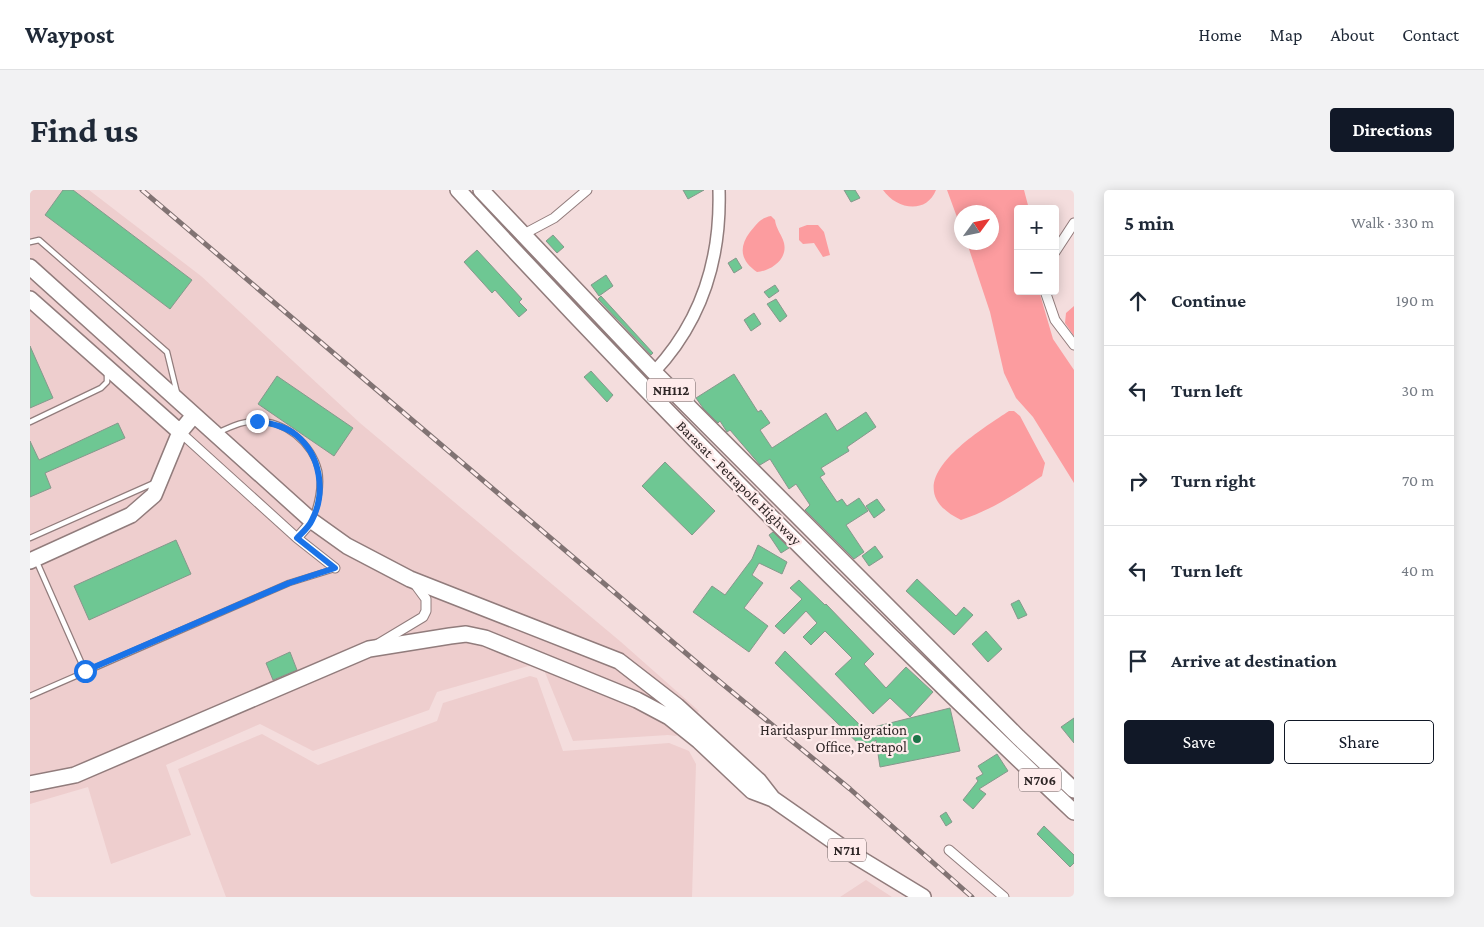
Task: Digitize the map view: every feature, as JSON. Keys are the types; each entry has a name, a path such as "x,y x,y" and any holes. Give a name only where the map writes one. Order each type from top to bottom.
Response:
{"highway":[{"name":"Barasat - Petrapole Highway","path":"458,190 656,400 1006,748"},
{"name":"Barasat - Petrapole Highway","path":"481,190 654,372 1018,737"},
{"path":"30,267 312,521 347,546 410,579 619,661 676,706 759,781 773,799"},
{"path":"30,299 180,432"},
{"path":"33,560 131,516 154,495 180,432 194,415"},
{"path":"30,784 75,776 369,649 466,634 485,638 638,700 668,717 700,741 752,791 773,799"},
{"name":"N706","path":"1018,737 1074,790"},
{"name":"N706","path":"1006,748 1074,812"},
{"name":"N711","path":"773,799 849,852 923,897"}],"street":[{"path":"524,234 554,218 587,190"},
{"path":"654,372 686,333 709,281 718,230 719,190"},
{"path":"1056,250 1074,223"},
{"path":"1046,295 1054,320 1074,345"},
{"path":"180,432 297,538 335,568"},
{"path":"297,538 312,521"},
{"path":"369,649 418,621 426,611 424,593 410,579"},
{"path":"949,850 1004,897"}],"lane":[{"path":"30,242 39,240 167,352 179,401"},
{"path":"30,422 101,388 107,382 106,367"},
{"path":"215,434 236,424 257,421 278,425 296,435 310,451 319,470 320,492 312,521"},
{"path":"30,538 160,480"},
{"path":"33,560 85,671"},
{"path":"30,696 289,583 335,568"}],"shaded area":[{"path":"30,190 89,190 201,276 360,423 621,642 699,711 676,736 573,741 544,670 532,665 437,692 429,710 313,751 260,724 166,765 191,835 111,864 88,787 30,804"},
{"path":"883,190 936,190 925,203 911,206 895,202"},
{"path":"947,190 1024,190 1028,205 1014,205 1014,295 1040,295 1053,339 1074,370 1074,483 1033,417 1016,398 1004,373 990,312 969,250 999,250 999,205 954,205 954,209"},
{"path":"771,216 775,220 785,249 777,264 757,272 745,259 743,254 744,243 750,232 759,222"},
{"path":"807,225 818,225 824,232 830,255 823,257 814,243 803,244 799,240 799,228"},
{"path":"1074,306 1074,336 1065,323 1066,313"},
{"path":"1009,411 1014,411 1020,416 1045,463 1042,476 1003,501 961,520 941,506 934,491 936,476 946,461 961,446"},
{"path":"530,676 537,678 563,751 669,743 689,751 696,764 692,897 226,897 178,769 262,734 318,765 437,721 443,703"},
{"path":"866,880 892,897 840,897"}],"building":[{"path":"63,190 73,190 192,280 170,309 45,215"},
{"path":"683,190 704,190 688,199"},
{"path":"844,190 855,190 860,198 851,202"},
{"path":"553,235 564,247 557,253 546,241"},
{"path":"477,250 522,299 519,302 527,310 519,317 495,290 492,293 464,262"},
{"path":"736,258 742,268 734,273 728,263"},
{"path":"606,275 613,286 599,296 591,285"},
{"path":"775,285 779,291 769,298 764,292"},
{"path":"601,296 653,353 651,355 598,299"},
{"path":"776,299 787,316 780,322 767,304"},
{"path":"754,313 761,324 751,331 744,320"},
{"path":"30,346 53,398 30,408"},
{"path":"591,371 613,395 607,402 584,377"},
{"path":"734,374 758,412 761,410 770,423 760,430 772,448 826,413 837,431 866,412 876,427 847,447 849,451 821,468 825,474 820,477 837,502 842,499 847,506 859,498 868,511 846,525 864,552 854,559 805,510 810,505 796,484 789,489 770,459 760,465 730,430 727,432 720,421 718,423 696,398"},
{"path":"277,376 353,428 334,456 258,404"},
{"path":"118,423 125,438 45,473 51,488 30,497 30,441 39,460"},
{"path":"665,462 715,511 692,535 642,486"},
{"path":"877,499 885,510 874,518 866,506"},
{"path":"773,532 789,548 781,553 769,535"},
{"path":"176,540 191,574 89,620 74,586"},
{"path":"758,545 787,562 782,574 759,563 752,575 763,583 744,608 768,626 749,652 693,612 712,586 725,595 752,559"},
{"path":"875,546 883,557 869,566 862,556"},
{"path":"917,579 956,616 964,607 973,615 954,635 906,591"},
{"path":"799,580 826,604 874,654 864,664 886,688 906,667 933,692 910,717 890,698 873,714 835,674 852,658 825,631 811,645 803,637 817,623 806,611 784,634 775,626 802,599 790,588"},
{"path":"1019,600 1027,615 1018,619 1011,604"},
{"path":"986,631 1002,649 988,662 972,644"},
{"name":"Haridaspur Immigration Office, Petrapol","path":"785,651 861,726 854,732 950,708 960,751 880,767 876,740 866,751 775,663"},
{"path":"290,652 297,670 273,680 266,663"},
{"path":"1074,718 1074,743 1061,727"},
{"path":"997,754 1008,771 979,789 986,794 973,809 963,800 978,781 976,778 983,774 978,766"},
{"path":"946,812 952,822 946,826 940,816"},
{"path":"1044,826 1074,855 1074,863 1070,867 1037,834"}],"railway":[{"path":"142,190 708,672 850,789 972,897"}],"place":[{"name":"Haridaspur Immigration Office, Petrapol","path":"917,739"}],"route":[{"path":"85,671 289,583 335,568 297,538 312,521 320,492 319,470 310,451 296,435 278,425 257,421"}]}
